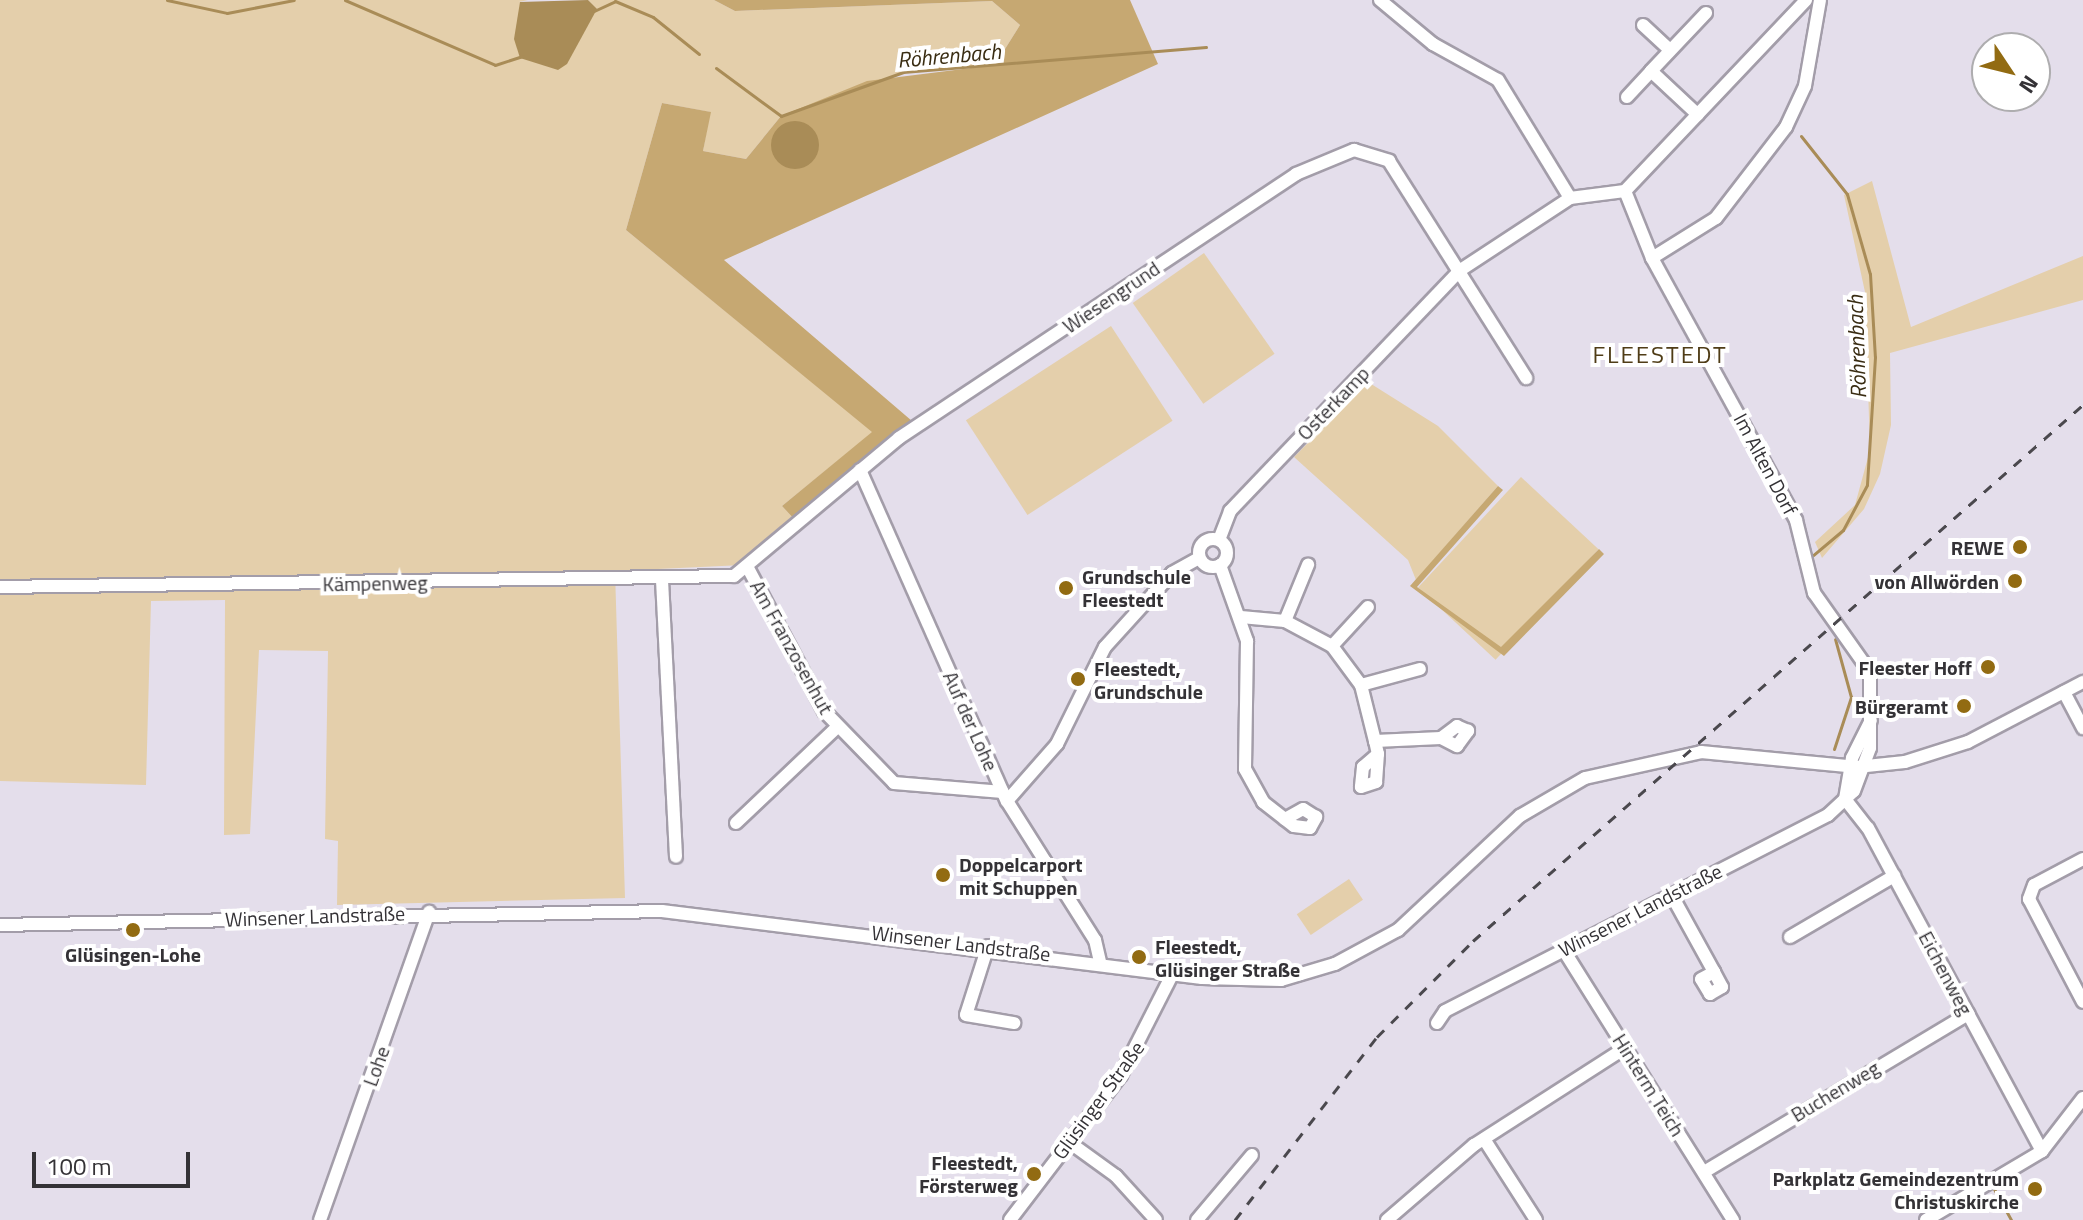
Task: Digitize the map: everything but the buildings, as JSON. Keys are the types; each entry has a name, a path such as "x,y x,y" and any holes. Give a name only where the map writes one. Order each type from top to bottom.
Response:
{"street":[{"path":"1380,0 1433,44 1498,80 1570,198"},
{"path":"1625,191 1806,0"},
{"path":"1652,258 1716,218 1786,127 1805,86 1820,0"},
{"path":"1627,97 1706,13"},
{"path":"1643,25 1670,50"},
{"path":"1651,71 1698,115"},
{"name":"Wiesengrund","path":"748,568 860,470 1296,174 1354,150 1389,161 1459,271"},
{"name":"Osterkamp","path":"1219,540 1230,511 1459,271 1570,198 1625,191"},
{"name":"Im Alten Dorf","path":"1625,191 1652,258 1796,520 1814,593 1869,671 1872,719 1857,767"},
{"path":"1459,271 1526,378"},
{"name":"Auf der Lohe","path":"860,470 1005,797 1095,940 1100,962"},
{"name":"Osterkamp","path":"1005,797 1057,744 1105,647 1172,573 1199,558 1203,543 1219,540"},
{"name":"Osterkamp","path":"1219,540 1226,549 1220,565"},
{"path":"1199,558 1220,565 1241,617 1245,769 1263,802 1285,819"},
{"path":"1285,621 1308,565"},
{"name":"Kämpenweg","path":"0,587 662,580 734,576 748,568"},
{"name":"Am Franzosenhut","path":"748,568 837,727 908,789 1005,797"},
{"path":"662,580 676,857"},
{"path":"1332,646 1368,607"},
{"path":"1241,617 1285,621 1332,646 1361,685 1376,748 1441,738"},
{"path":"1361,685 1420,669"},
{"name":"Winsener Landstraße","path":"0,925 429,912 662,911 988,946 1173,973 1261,982 1335,964 1398,930 1520,816 1585,778 1627,763 1701,752 1857,767 1940,753 2083,682"},
{"path":"2064,692 2083,728"},
{"path":"736,823 837,727"},
{"name":"Winsener Landstraße","path":"1437,1023 1445,1011 1828,815 1845,799 1857,767"},
{"name":"Eichenweg","path":"1845,799 1894,876 2042,1151"},
{"path":"2083,859 2034,885 2029,899 2083,1002"},
{"path":"1790,937 1894,876"},
{"path":"1671,894 1714,972"},
{"name":"Lohe","path":"320,1220 429,912"},
{"path":"988,946 966,1015 1014,1023"},
{"name":"Hinterm Teich","path":"1563,949 1733,1220"},
{"name":"Glüsinger Straße","path":"1010,1220 1121,1075 1173,973"},
{"name":"Buchenweg","path":"1704,1172 1968,1014"},
{"path":"1387,1220 1484,1139 1625,1048"},
{"path":"1933,1217 2042,1151 2083,1098"},
{"path":"1484,1139 1536,1220"},
{"path":"1069,1142 1116,1176 1156,1220"},
{"path":"1197,1220 1252,1155"}],"shaded area":[{"path":"0,0 528,0 519,2 597,10 588,0 714,0 735,11 992,1 1020,25 995,65 903,72 781,116 746,159 703,151 710,112 662,103 626,230 873,432 782,506 795,520 743,565 615,571 625,898 337,905 338,841 325,839 328,651 259,650 250,834 224,835 225,600 151,601 146,785 0,781"},
{"path":"588,0 597,9 567,64 558,70 520,58 514,39 520,2"},
{"path":"714,0 1130,0 1158,64 724,260 912,421 795,520 782,506 872,432 626,230 662,103 711,112 703,151 746,159 781,116 867,81 995,65 1020,25 992,1 735,11"},
{"path":"795,121 804,122 812,128 818,136 818,154 812,162 804,168 795,169 786,168 778,162 772,154 771,145 772,136 778,128 786,122"},
{"path":"1872,181 1911,327 2083,256 2083,300 1890,353 1891,425 1880,474 1864,509 1822,558 1815,542 1855,505 1870,450 1865,292 1844,195"},
{"path":"1204,253 1275,354 1203,404 1133,303"},
{"path":"1111,326 1173,421 1027,515 966,420"},
{"path":"1368,382 1438,426 1498,486 1416,580 1408,560 1294,457"},
{"path":"1521,477 1599,549 1496,660 1418,587"},
{"path":"1498,486 1503,490 1417,587 1501,647 1599,549 1604,554 1504,656 1410,586"},
{"path":"1349,879 1363,900 1311,935 1297,914"}],"waterway":[{"name":"Röhrenbach","path":"167,0 227,13 294,0"},
{"name":"Röhrenbach","path":"345,0 495,65 523,56"},
{"name":"Röhrenbach","path":"594,11 615,1 653,17 699,54"},
{"name":"Röhrenbach","path":"716,68 781,116 903,72 1206,47"},
{"name":"Röhrenbach","path":"1801,136 1847,194 1870,274 1875,357 1867,485 1843,530 1813,555"},
{"name":"Röhrenbach","path":"1834,749 1851,697 1835,639"},
{"path":"1994,1189 2011,1220"}],"railway":[{"path":"1235,1220 1377,1037 1473,941 2083,405"}],"place":[{"name":"REWE","path":"2020,547"},
{"name":"von Allwörden","path":"2015,581"},
{"name":"Grundschule Fleestedt","path":"1066,588"},
{"name":"Fleester Hoff","path":"1988,667"},
{"name":"Fleestedt, Grundschule","path":"1078,679"},
{"name":"Bürgeramt","path":"1964,706"},
{"name":"Doppelcarport mit Schuppen","path":"943,875"},
{"name":"Glüsingen-Lohe","path":"133,930"},
{"name":"Fleestedt, Glüsinger Straße","path":"1139,957"},
{"name":"Fleestedt, Försterweg","path":"1034,1174"},
{"name":"Parkplatz Gemeindezentrum Christuskirche","path":"2035,1189"}],"district":[{"name":"FLEESTEDT","path":"1660,355"}]}
